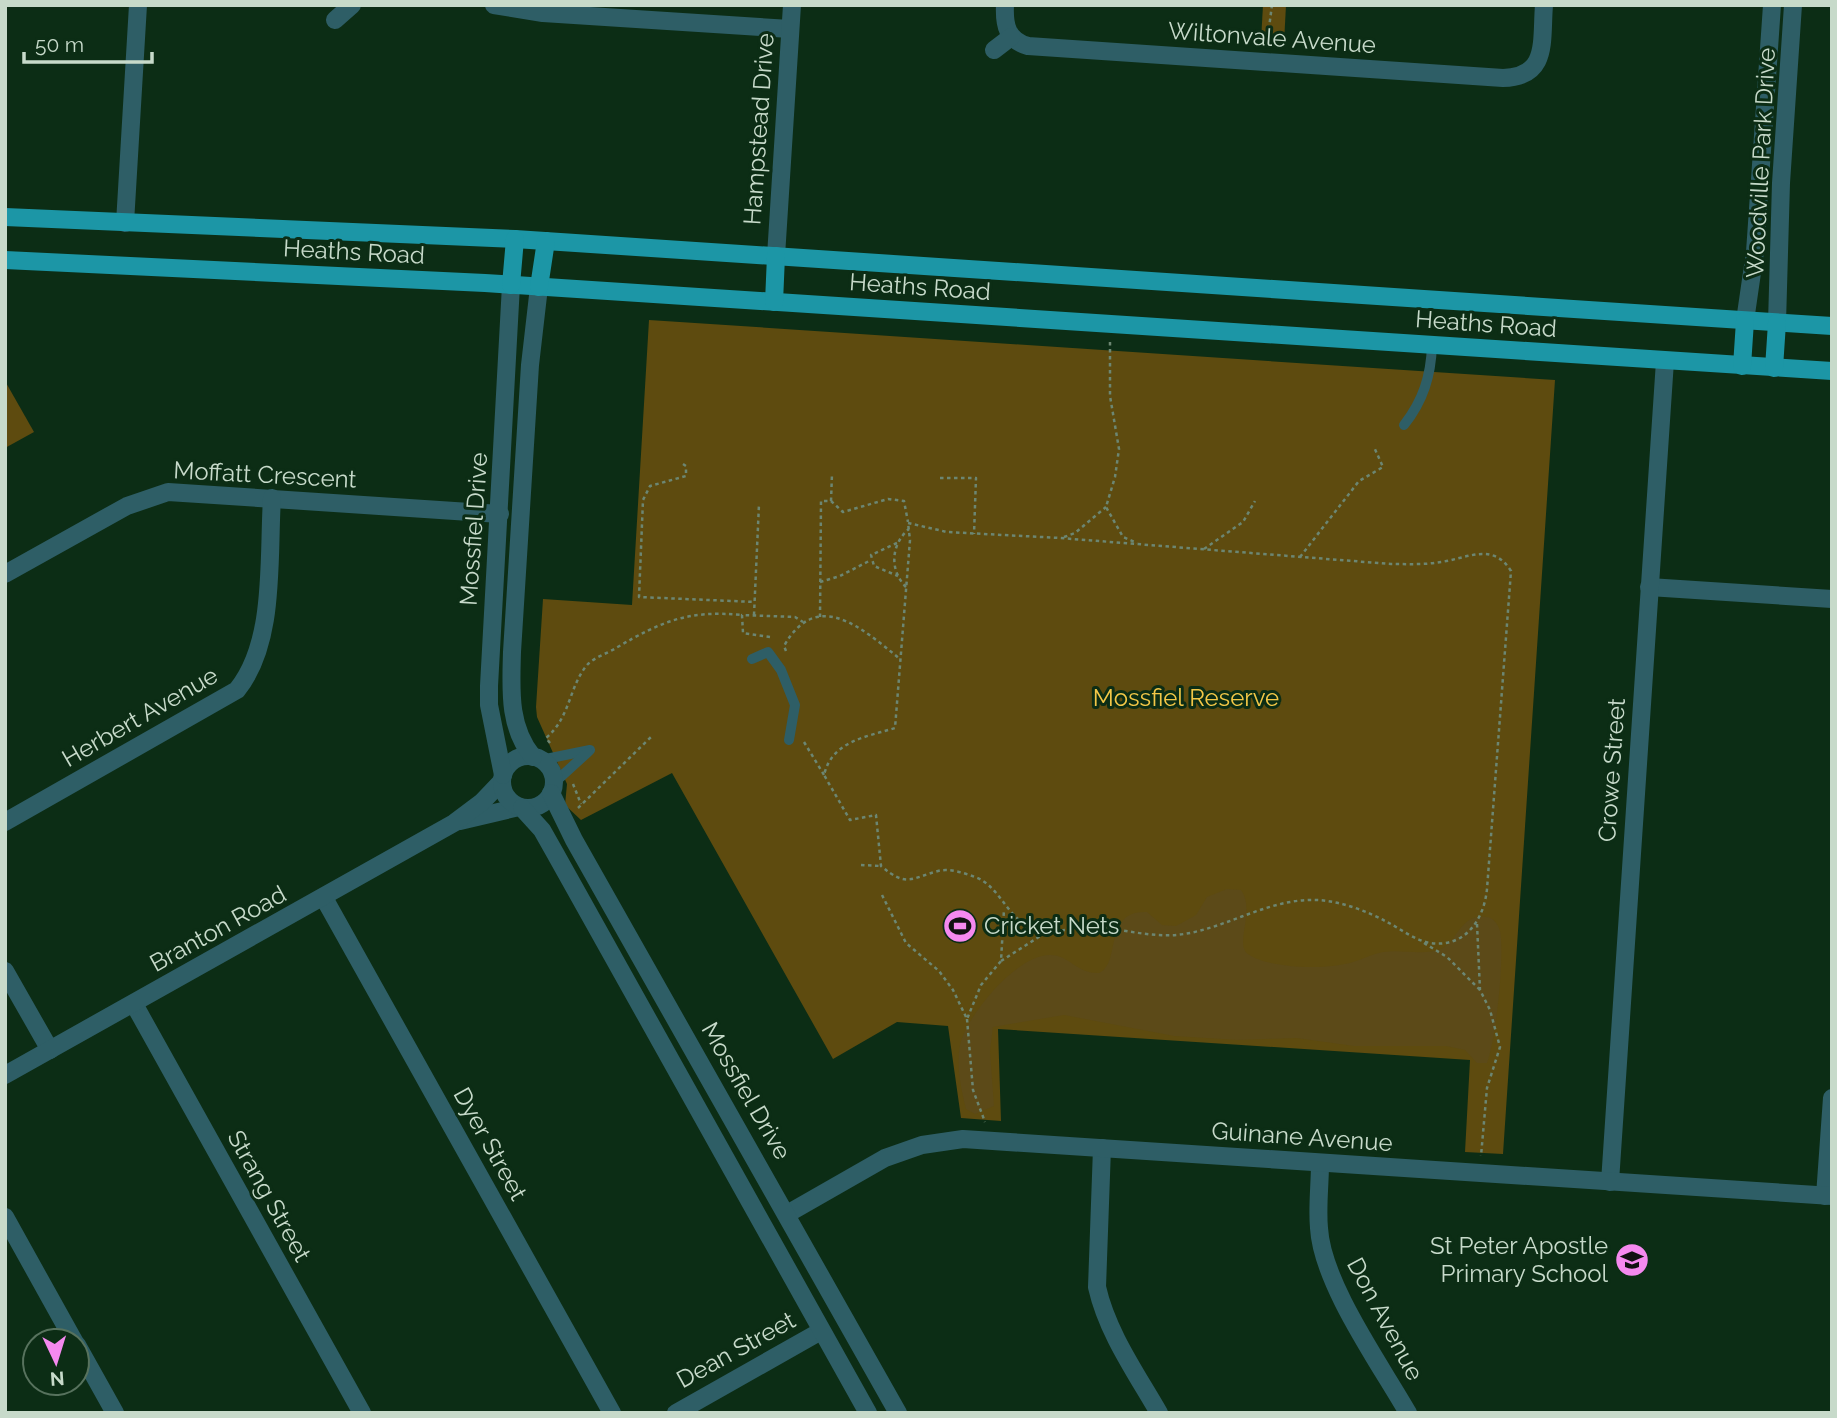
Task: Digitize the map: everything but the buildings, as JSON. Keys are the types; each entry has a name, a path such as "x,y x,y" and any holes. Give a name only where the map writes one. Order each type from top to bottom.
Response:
{"main road":[{"name":"Heaths Road","path":"5,218 515,239 1832,326"},
{"path":"511,285 515,239"},
{"path":"539,287 546,241"},
{"path":"774,302 776,256"},
{"name":"Heaths Road","path":"5,260 511,285 1832,372"},
{"path":"1742,366 1745,321"},
{"path":"1774,368 1777,323"}],"street":[{"path":"125,223 138,5"},
{"path":"335,20 352,5"},
{"path":"494,5 543,13 790,29"},
{"name":"Hampstead Drive","path":"776,256 792,5"},
{"path":"994,50 1011,37 1006,29 1005,5"},
{"name":"Wiltonvale Avenue","path":"1011,37 1028,46 1503,78 1537,78 1544,5"},
{"name":"Woodville Park Drive","path":"1745,321 1755,252 1772,5"},
{"name":"Woodville Park Drive","path":"1777,323 1781,183 1793,5"},
{"name":"Mossfiel Drive","path":"503,778 489,703 511,285"},
{"name":"Mossfiel Drive","path":"537,759 520,743 511,696 530,365 539,287"},
{"name":"Crowe Street","path":"1610,1182 1665,360"},
{"name":"Moffatt Crescent","path":"5,574 127,506 150,496 169,492 521,515"},
{"name":"Herbert Avenue","path":"5,822 237,691 249,675 264,629 272,498"},
{"path":"1649,587 1832,599"},
{"path":"537,759 550,770 558,785 539,806 521,807 507,797 503,778 511,763 537,759"},
{"name":"Branton Road","path":"5,1075 454,823 482,802 503,778"},
{"name":"Mossfiel Drive","path":"558,785 575,840 898,1413"},
{"name":"Mossfiel Drive","path":"521,807 542,830 868,1413"},
{"name":"Branton Road","path":"454,823 521,807"},
{"name":"Dyer Street","path":"324,898 612,1413"},
{"path":"5,971 50,1050"},
{"name":"Strang Street","path":"134,1004 362,1413"},
{"path":"1829,1196 1832,1098"},
{"name":"Guinane Avenue","path":"787,1214 886,1158 922,1144 963,1139 1829,1196"},
{"path":"1102,1148 1097,1287 1100,1304 1159,1413"},
{"name":"Don Avenue","path":"1320,1163 1319,1229 1324,1257 1336,1286 1408,1413"},
{"path":"5,1217 67,1327"},
{"name":"Dean Street","path":"676,1413 821,1331"},
{"path":"91,1370 115,1413"}],"lane":[{"path":"1404,425 1422,396 1431,369 1432,345"},
{"path":"752,659 768,652 781,670 795,705 789,740"},
{"path":"537,759 590,750 558,785"}],"path":[{"path":"1265,48 1270,38 1272,5"},
{"path":"1060,538 1075,533 1106,507 1119,449 1110,396 1110,324"},
{"path":"1300,558 1359,481 1383,467 1374,447"},
{"path":"683,464 686,466 686,476 650,486 643,500 639,597 755,602"},
{"path":"831,501 832,474"},
{"path":"940,478 976,478 974,534"},
{"path":"820,617 821,501 831,501 843,512 888,499 904,501 909,529 895,728 850,741 837,751 827,764 824,775"},
{"path":"1204,550 1243,522 1255,501"},
{"path":"754,615 759,504"},
{"path":"1106,507 1123,537 1139,544"},
{"path":"908,523 947,532 1060,538 1300,558 1420,564 1480,553 1504,561 1511,571 1485,909 1477,924 1464,935 1449,941 1431,943 1419,939"},
{"path":"906,587 898,576 894,550 897,542 909,529"},
{"path":"897,542 871,555 871,560 874,566 898,576"},
{"path":"820,582 840,576 871,560"},
{"path":"560,750 546,738 558,728 588,664 662,622 687,614 710,612 796,617 803,622"},
{"path":"742,615 743,633 768,637 784,646 789,658"},
{"path":"784,646 803,622 820,617 835,617 855,625 900,659"},
{"path":"575,810 651,737"},
{"path":"803,738 806,749 850,820 876,815 881,866"},
{"path":"558,785 581,804"},
{"path":"861,865 881,866 892,876 909,881 939,870 977,877 992,886 1004,907 1032,928 1047,932 1105,928 1158,936 1186,934 1290,902 1318,900 1358,909 1419,939 1447,957 1480,990 1490,1010 1500,1047 1486,1088 1480,1174"},
{"path":"882,895 906,943 939,971 953,990 967,1019 978,1108 996,1141"},
{"path":"1000,961 1004,907"},
{"path":"1477,924 1480,990"},
{"path":"967,1019 981,985 1000,961 1047,932"}],"green space":[{"path":"1263,5 1286,5 1284,43 1261,41"},
{"name":"Mossfiel Reserve","path":"649,320 1555,380 1503,1154 1465,1152 1470,1060 998,1029 1001,1121 961,1118 948,1026 897,1022 833,1059 672,773 581,820 565,805 567,784 537,717 543,599 632,605"},
{"path":"5,381 34,432 5,448"}],"shaded area":[{"path":"1227,889 1241,890 1245,898 1243,943 1248,954 1270,963 1299,967 1342,965 1383,952 1434,951 1447,945 1470,920 1489,917 1497,923 1500,931 1501,958 1496,1017 1487,1063 1477,1063 1465,1050 1446,1046 1354,1046 1296,1038 1238,1040 1174,1036 1064,1015 993,1027 990,1051 994,1106 975,1114 966,1109 959,1069 960,1045 972,1018 995,988 1009,975 1038,957 1051,955 1063,958 1085,971 1099,973 1110,959 1118,928 1124,919 1133,914 1147,912 1162,925 1176,926 1196,915 1207,897"}],"place":[{"name":"Cricket Nets","path":"960,926"},
{"name":"St Peter Apostle Primary School","path":"1632,1260"}]}
